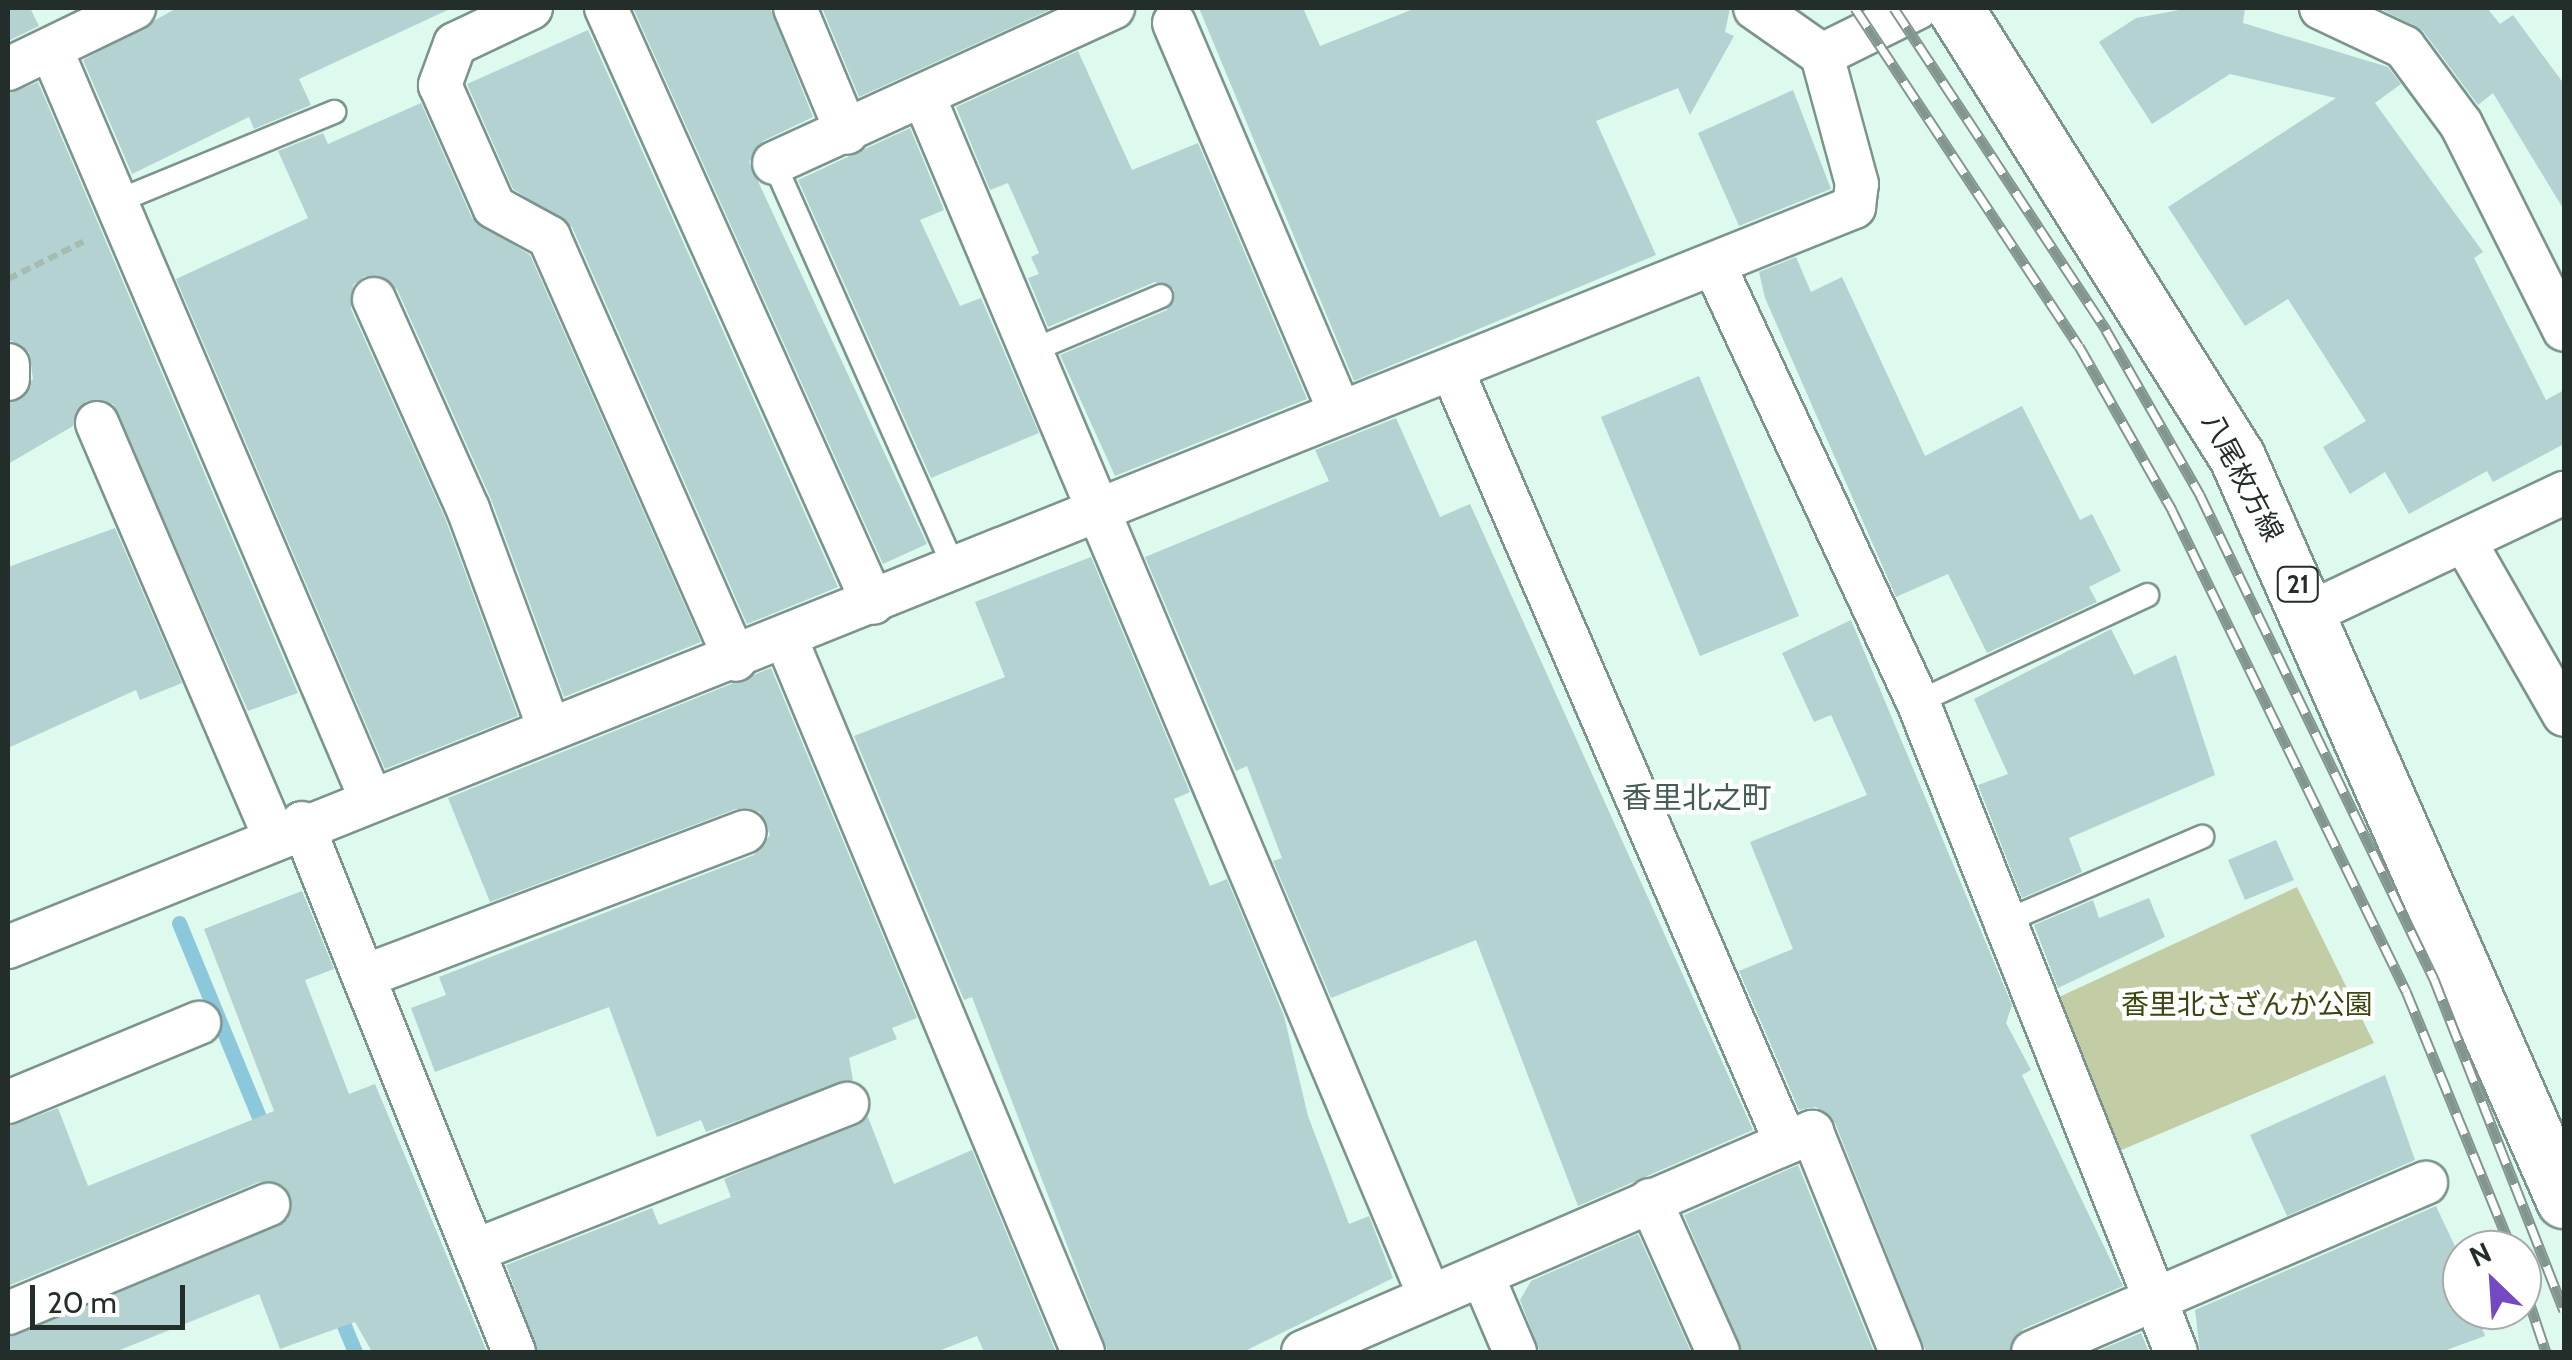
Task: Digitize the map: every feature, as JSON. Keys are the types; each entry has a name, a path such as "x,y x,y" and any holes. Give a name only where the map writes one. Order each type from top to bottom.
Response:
{"main road":[{"name":"八尾枚方線","path":"1955,8 2237,457 2312,612 2564,1200"}],"street":[{"path":"8,69 134,8"},
{"path":"531,8 455,44 440,85 494,207 549,237 736,660"},
{"path":"606,8 873,603"},
{"path":"795,8 847,133"},
{"path":"774,164 1113,8"},
{"path":"8,948 288,829 548,725 788,641 873,603 957,574 1339,410 1453,372 1715,267 1854,206 1856,184 1822,54 1756,8"},
{"path":"1822,54 1917,8"},
{"path":"2321,8 2404,47 2461,124 2564,330"},
{"path":"1174,24 1339,410"},
{"path":"52,48 370,797"},
{"path":"924,97 1430,1298"},
{"path":"1715,267 1918,702 2001,924 2176,1352"},
{"path":"374,299 468,509 548,725"},
{"path":"8,365 8,379"},
{"path":"1453,372 1786,1143"},
{"path":"97,423 288,829 365,976 514,1352"},
{"path":"2312,612 2564,493"},
{"path":"2464,542 2564,715"},
{"path":"788,641 1082,1352"},
{"path":"365,976 745,832"},
{"path":"8,1102 199,1023"},
{"path":"476,1250 847,1104"},
{"path":"1303,1352 1812,1132 1901,1352"},
{"path":"2033,1352 2426,1182"},
{"path":"1650,1200 1718,1352"},
{"path":"8,1313 268,1205"},
{"path":"1484,1277 1515,1352"}],"lane":[{"path":"122,211 334,112"},
{"path":"774,164 957,574"},
{"path":"1031,350 1161,296"},
{"path":"1918,702 2147,595"},
{"path":"2001,924 2202,837"}],"path":[{"path":"8,279 122,211"}],"green space":[{"name":"香里北さざんか公園","path":"2297,887 2374,1043 2112,1154 2046,1003"}],"building":[{"path":"8,8 30,8 39,26 8,41"},
{"path":"177,8 452,8 299,79 311,105 254,129 249,117 132,174 83,60"},
{"path":"770,8 813,117 763,141 749,162 927,544 883,564 634,10"},
{"path":"822,8 1054,8 859,97"},
{"path":"1199,8 1303,8 1320,46 1416,8 1730,8 1725,32 1734,36 1690,115 1678,88 1596,121 1656,255 1354,381"},
{"path":"2190,8 2245,8 2243,23 2388,67 2401,84 2375,103 2483,252 2474,258 2546,400 2564,390 2564,444 2493,482 2487,471 2409,514 2385,472 2350,494 2323,447 2366,421 2288,299 2245,326 2168,207 2336,98 2230,74 2152,124 2099,42 2136,18"},
{"path":"2379,8 2487,8 2500,24 2513,15 2564,84 2564,210 2493,93 2478,105 2423,31"},
{"path":"588,30 838,587 747,624 572,227 513,189 467,84"},
{"path":"1078,51 1132,170 1198,143 1307,399 1115,476 1060,355 1167,310 1174,289 1155,282 1048,327 1028,278 1039,274 1031,257 1039,253 1008,183 990,190 956,107"},
{"path":"38,82 298,693 248,711 113,404 86,401 73,426 8,464 8,404 33,379 29,352 8,339 8,94"},
{"path":"1793,90 1831,189 1739,226 1698,133"},
{"path":"421,103 472,218 530,255 701,642 564,697 491,499 397,289 365,276 353,285 351,309 445,518 518,716 385,769 176,279 308,218 278,151 323,133 328,144"},
{"path":"910,128 944,210 920,220 960,306 981,298 1039,433 931,478 798,180"},
{"path":"1796,257 1811,292 1842,277 1925,456 2022,406 2080,520 2092,514 2121,571 2089,587 2097,602 1987,653 1948,574 1896,597 1765,298 1759,272"},
{"path":"1699,376 1799,616 1700,656 1601,417"},
{"path":"1396,418 1440,517 1470,504 1753,1130 1578,1206 1476,940 1331,998 1273,861 1282,858 1247,766 1236,771 1145,557 1329,481 1315,450"},
{"path":"115,528 182,683 140,700 136,690 8,748 8,567"},
{"path":"1091,557 1190,792 1174,799 1210,886 1227,879 1284,1016 1308,1116 1349,1224 1369,1216 1393,1278 1243,1352 1108,1352 972,997 964,1000 854,736 1005,677 975,602"},
{"path":"1851,620 2012,1005 2006,1023 2031,1070 2022,1075 2123,1286 2023,1329 2009,1352 1926,1352 1835,1123 1816,1107 1799,1110 1739,971 1793,949 1750,842 1867,795 1831,715 1814,722 1782,653"},
{"path":"2111,629 2134,675 2176,655 2215,775 2069,838 2082,872 2022,898 1978,785 2008,774 1974,699"},
{"path":"771,668 917,1018 892,1028 897,1039 849,1058 853,1080 706,1132 701,1120 657,1137 609,1007 435,1072 411,1008 446,995 439,977 754,855 770,835 760,812 736,809 490,902 448,798"},
{"path":"2276,840 2294,880 2245,900 2228,860"},
{"path":"302,891 334,969 305,980 349,1094 375,1084 487,1352 372,1352 355,1322 280,1349 259,1294 115,1352 8,1352 8,1338 288,1219 284,1186 259,1182 8,1286 8,1127 58,1108 88,1186 274,1111 204,929"},
{"path":"2149,898 2165,937 2058,988 2034,925 2093,900 2099,918"},
{"path":"2385,1075 2415,1160 2287,1216 2250,1135"},
{"path":"868,1117 894,1184 972,1150 1056,1352 984,1352 977,1336 936,1352 538,1352 506,1265 652,1208 659,1225 731,1197 724,1179"},
{"path":"1798,1165 1874,1352 1743,1352 1684,1215"},
{"path":"2436,1206 2447,1230 2442,1230 2442,1330 2483,1330 2485,1336 2441,1352 2200,1352 2195,1310"},
{"path":"1638,1234 1691,1352 1540,1352 1520,1300 1531,1281"},
{"path":"2141,1333 2149,1352 2095,1352"}],"waterway":[{"path":"179,923 265,1132"},
{"path":"338,1311 355,1352"}],"railway":[{"path":"1855,8 2079,346 2172,510 2406,991 2504,1230"},
{"path":"1894,8 2106,330 2200,495 2434,979 2564,1310"},
{"path":"2539,1330 2546,1352"}],"district":[{"name":"香里北之町","path":"1697,798"}]}
